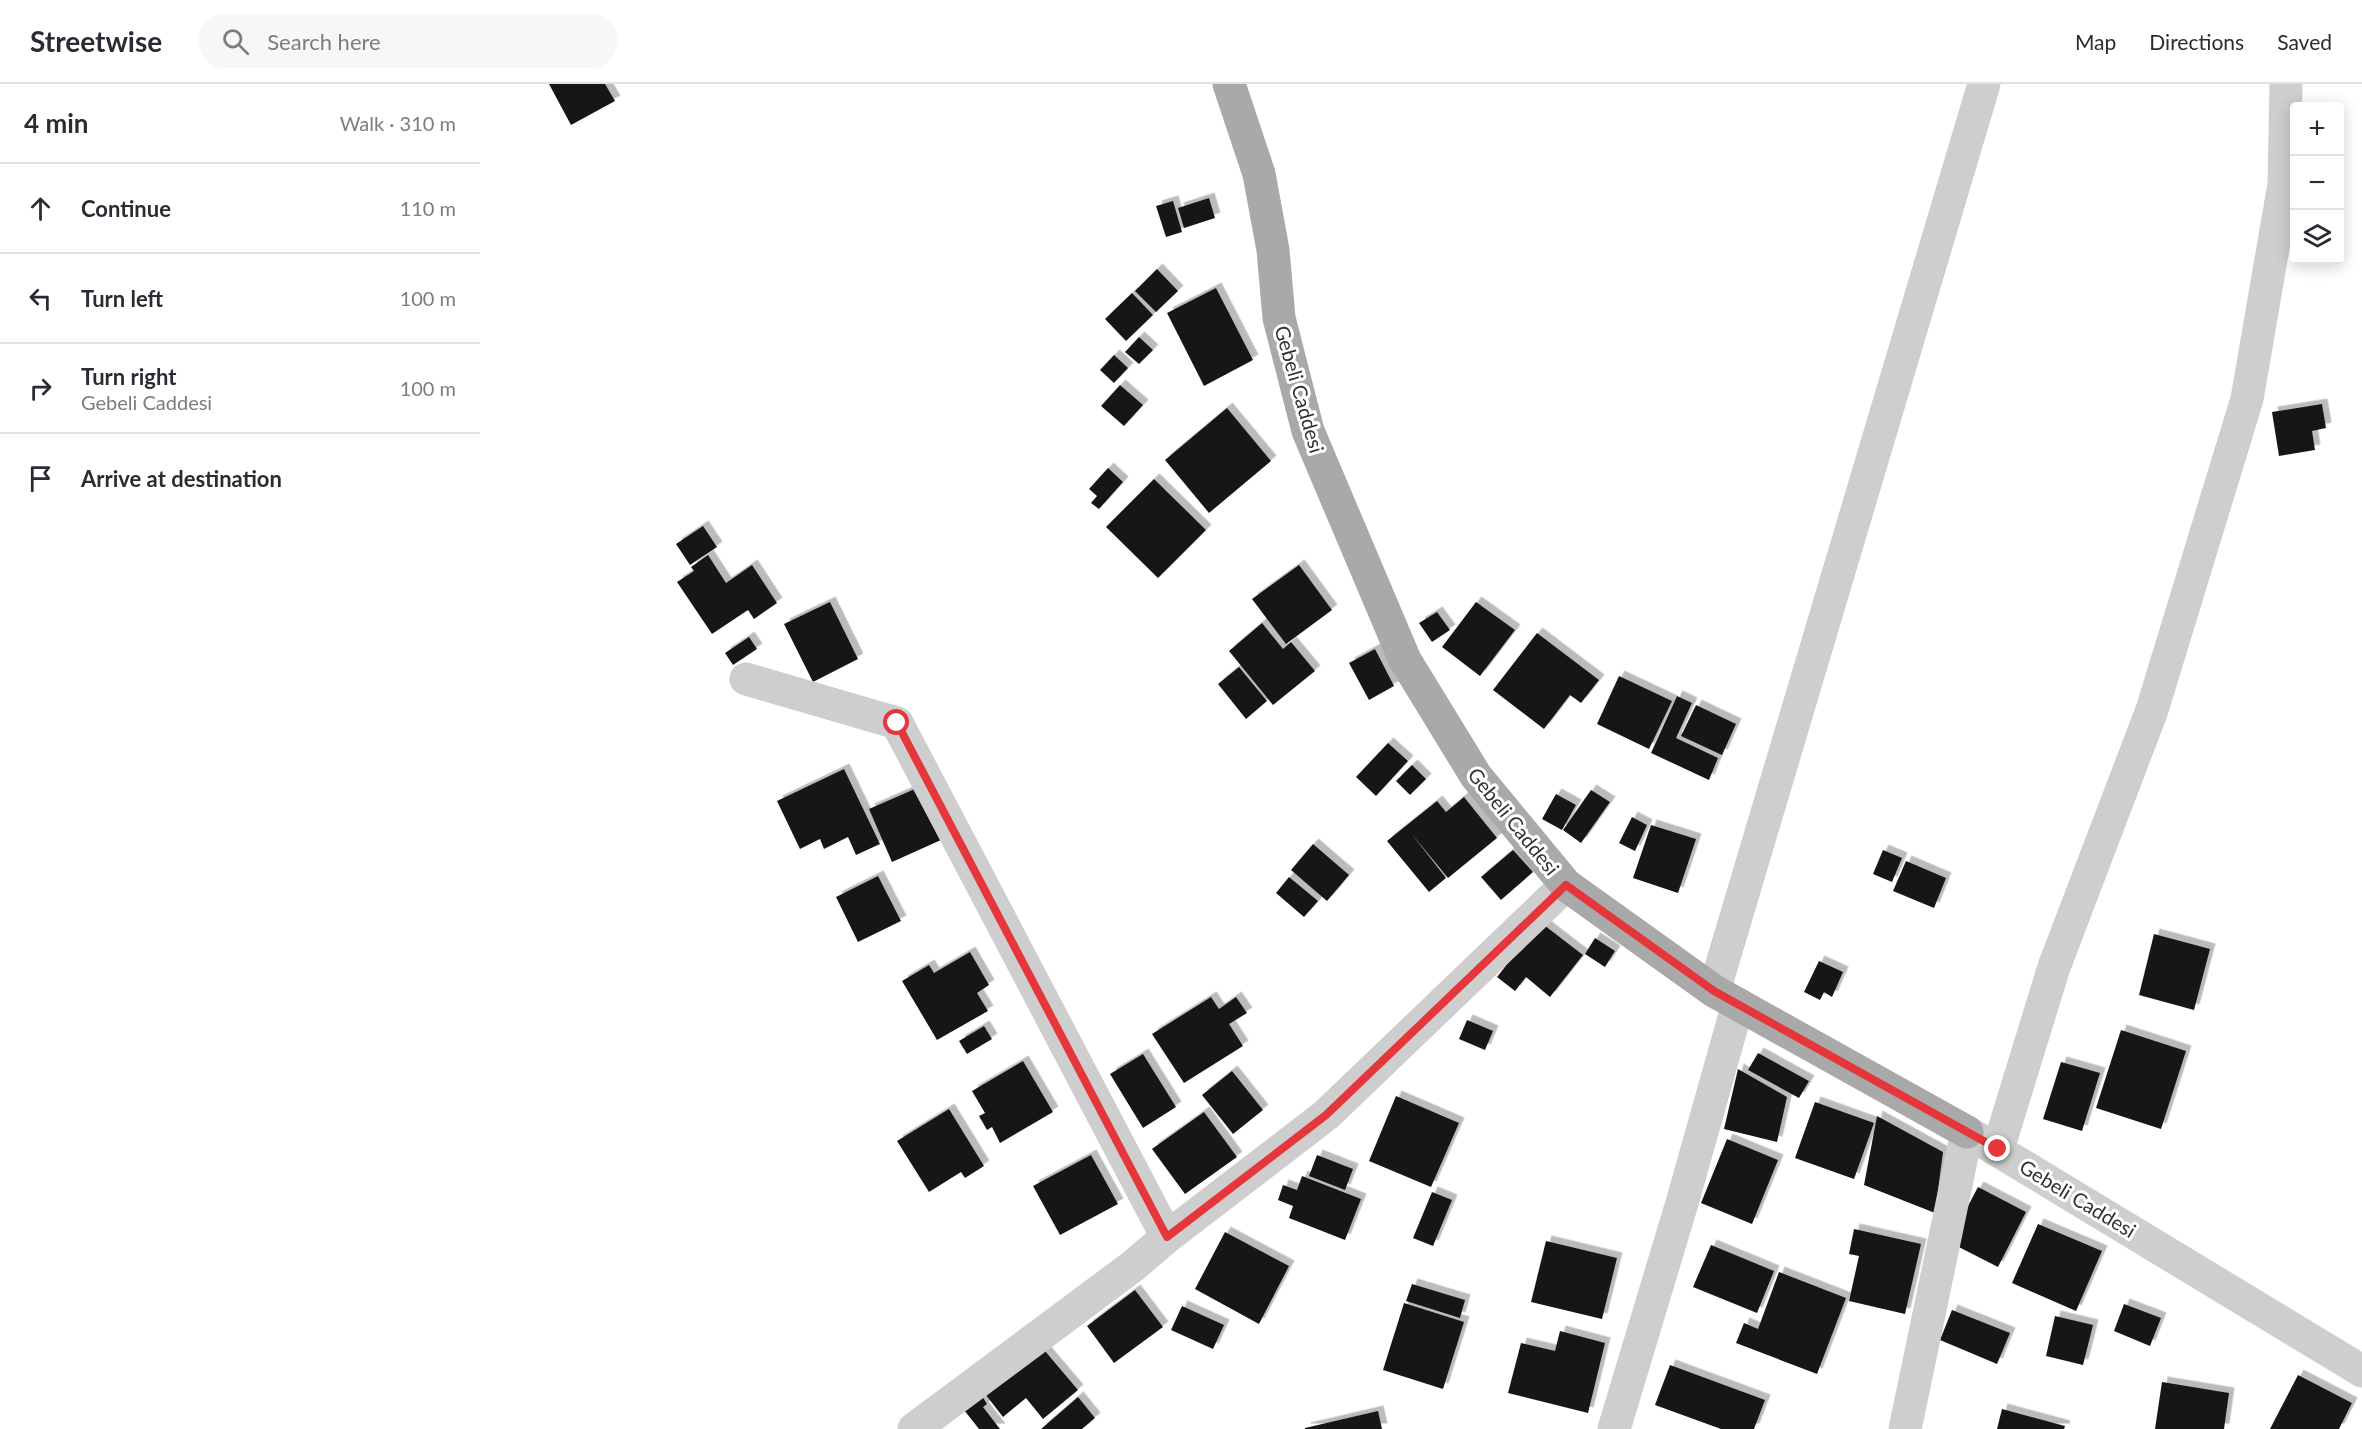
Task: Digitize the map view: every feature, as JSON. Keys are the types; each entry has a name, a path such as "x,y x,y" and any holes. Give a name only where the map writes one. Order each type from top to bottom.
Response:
{"main road":[{"name":"Gebeli Caddesi","path":"1229,84 1258,174 1272,250 1279,318 1308,431 1405,660 1476,776 1566,885 1726,998 1967,1132"}],"street":[{"path":"1614,1429 1682,1203 1726,998 1984,84"},
{"path":"1998,1149 2054,968 2152,710 2247,399 2284,184 2286,84"},
{"path":"746,679 897,723 1167,1237"},
{"path":"914,1429 1124,1273 1167,1237 1326,1115 1566,885"},
{"path":"1905,1429 1967,1132"},
{"name":"Gebeli Caddesi","path":"1967,1132 2362,1371"}],"building":[{"path":"549,84 605,84 615,101 571,125"},
{"path":"1209,198 1215,218 1184,228 1178,208"},
{"path":"1173,201 1182,232 1166,237 1156,206"},
{"path":"1157,269 1178,291 1156,312 1135,291"},
{"path":"1216,288 1253,360 1204,386 1167,313"},
{"path":"1132,293 1153,315 1126,341 1105,319"},
{"path":"1139,337 1153,350 1139,364 1125,352"},
{"path":"1114,355 1128,368 1114,383 1100,370"},
{"path":"1120,385 1143,405 1124,426 1101,406"},
{"path":"2322,404 2326,428 2312,431 2315,450 2279,456 2272,412"},
{"path":"1227,408 1271,461 1209,513 1165,460"},
{"path":"1108,468 1123,482 1099,509 1091,503 1097,496 1089,489"},
{"path":"1154,479 1206,530 1158,578 1106,527"},
{"path":"703,526 717,547 690,565 676,544"},
{"path":"708,555 726,583 752,565 777,603 754,619 748,610 712,634 677,582 694,571 691,567"},
{"path":"1299,565 1332,610 1286,644 1252,599"},
{"path":"830,602 858,659 813,682 784,624"},
{"path":"1476,602 1515,630 1480,676 1442,647"},
{"path":"1437,612 1450,630 1432,642 1419,623"},
{"path":"1262,623 1283,649 1291,642 1315,671 1273,705 1229,651"},
{"path":"1537,633 1599,680 1581,703 1570,695 1544,729 1493,690"},
{"path":"749,637 757,649 733,665 725,653"},
{"path":"1375,649 1394,686 1369,700 1349,663"},
{"path":"1239,667 1267,701 1246,719 1218,684"},
{"path":"1619,676 1672,701 1649,749 1597,724"},
{"path":"1677,696 1692,703 1676,738 1718,758 1709,780 1651,753"},
{"path":"1696,705 1736,724 1722,755 1681,736"},
{"path":"1388,743 1408,761 1376,796 1356,777"},
{"path":"1412,765 1426,779 1410,795 1396,781"},
{"path":"844,769 880,844 856,855 848,837 824,849 820,839 800,849 777,801"},
{"path":"917,788 941,840 892,862 869,809"},
{"path":"1591,790 1610,802 1581,843 1563,830"},
{"path":"1556,794 1576,805 1562,830 1542,819"},
{"path":"1464,797 1497,838 1448,878 1411,833 1446,878 1429,892 1387,841 1437,801 1446,812"},
{"path":"1632,817 1647,825 1635,851 1619,843"},
{"path":"1651,825 1696,839 1678,893 1633,878"},
{"path":"1313,844 1349,875 1327,901 1291,870"},
{"path":"1513,850 1533,872 1501,900 1481,877"},
{"path":"1883,850 1902,858 1892,882 1873,874"},
{"path":"1906,861 1946,878 1934,908 1893,891"},
{"path":"878,876 901,921 858,942 836,897"},
{"path":"1289,877 1318,901 1304,917 1276,893"},
{"path":"1540,922 1583,955 1550,997 1526,977 1515,991 1497,977"},
{"path":"2154,934 2210,949 2194,1010 2139,995"},
{"path":"1595,938 1615,951 1605,967 1585,954"},
{"path":"970,952 989,985 977,993 988,1011 937,1040 902,981 929,965 934,973"},
{"path":"1819,961 1843,972 1832,997 1824,992 1820,1000 1804,992"},
{"path":"1211,997 1219,1009 1236,997 1247,1013 1229,1024 1243,1046 1184,1083 1152,1034"},
{"path":"1467,1020 1493,1031 1485,1050 1459,1039"},
{"path":"984,1026 992,1039 967,1054 959,1041"},
{"path":"2121,1030 2186,1051 2161,1129 2096,1108"},
{"path":"1758,1053 1809,1081 1799,1098 1748,1070"},
{"path":"1143,1054 1176,1107 1143,1128 1110,1074"},
{"path":"1023,1061 1053,1112 1000,1143 992,1127 987,1130 979,1116 985,1113 972,1091"},
{"path":"2061,1062 2100,1073 2082,1131 2043,1119"},
{"path":"1738,1069 1787,1097 1777,1142 1724,1129"},
{"path":"1232,1071 1263,1110 1233,1134 1202,1095"},
{"path":"1396,1096 1459,1123 1431,1187 1369,1161"},
{"path":"1815,1102 1874,1123 1854,1179 1795,1158"},
{"path":"949,1109 984,1166 965,1178 961,1172 929,1192 897,1141"},
{"path":"1204,1112 1237,1157 1185,1194 1152,1149"},
{"path":"1877,1116 1943,1152 1935,1213 1864,1185"},
{"path":"1727,1139 1778,1160 1752,1224 1701,1203"},
{"path":"1091,1155 1118,1204 1060,1235 1033,1186"},
{"path":"1317,1155 1353,1169 1345,1190 1309,1176"},
{"path":"1302,1176 1361,1199 1345,1240 1289,1218 1293,1206 1278,1200 1283,1185 1297,1190"},
{"path":"1978,1187 2026,1212 1998,1267 1949,1242"},
{"path":"1432,1192 1452,1200 1433,1246 1413,1238"},
{"path":"2038,1224 2102,1251 2076,1311 2012,1283"},
{"path":"1854,1229 1921,1244 1905,1314 1849,1301 1859,1256 1849,1254"},
{"path":"1225,1232 1289,1266 1259,1324 1195,1289"},
{"path":"1546,1241 1617,1258 1602,1319 1531,1302"},
{"path":"1711,1245 1774,1271 1757,1313 1693,1287"},
{"path":"1779,1272 1846,1298 1817,1374 1736,1343 1744,1323 1758,1329"},
{"path":"1412,1284 1465,1300 1460,1318 1406,1301"},
{"path":"1135,1290 1163,1327 1114,1363 1087,1326"},
{"path":"1404,1303 1464,1322 1443,1389 1383,1370"},
{"path":"2124,1304 2161,1318 2150,1346 2114,1331"},
{"path":"1182,1306 1224,1325 1213,1349 1171,1330"},
{"path":"1952,1310 2010,1333 1997,1364 1940,1340"},
{"path":"2055,1316 2093,1325 2083,1365 2046,1356"},
{"path":"1560,1331 1605,1343 1588,1413 1508,1393 1521,1343 1555,1351"},
{"path":"1039,1344 1078,1390 1043,1419 1026,1398 1003,1417 982,1390"},
{"path":"1670,1365 1765,1400 1754,1429 1721,1429 1655,1405"},
{"path":"2298,1375 2352,1403 2339,1429 2270,1429"},
{"path":"2162,1382 2229,1393 2224,1429 2155,1429"},
{"path":"982,1396 987,1404 983,1407 1000,1429 979,1429 964,1410"},
{"path":"1078,1397 1095,1418 1082,1429 1041,1429"},
{"path":"2002,1409 2065,1426 2064,1429 1997,1429"},
{"path":"1378,1411 1382,1429 1305,1429 1305,1428"}],"route":[{"path":"897,723 1167,1237 1326,1115 1566,885 1714,991 1998,1149"}]}
